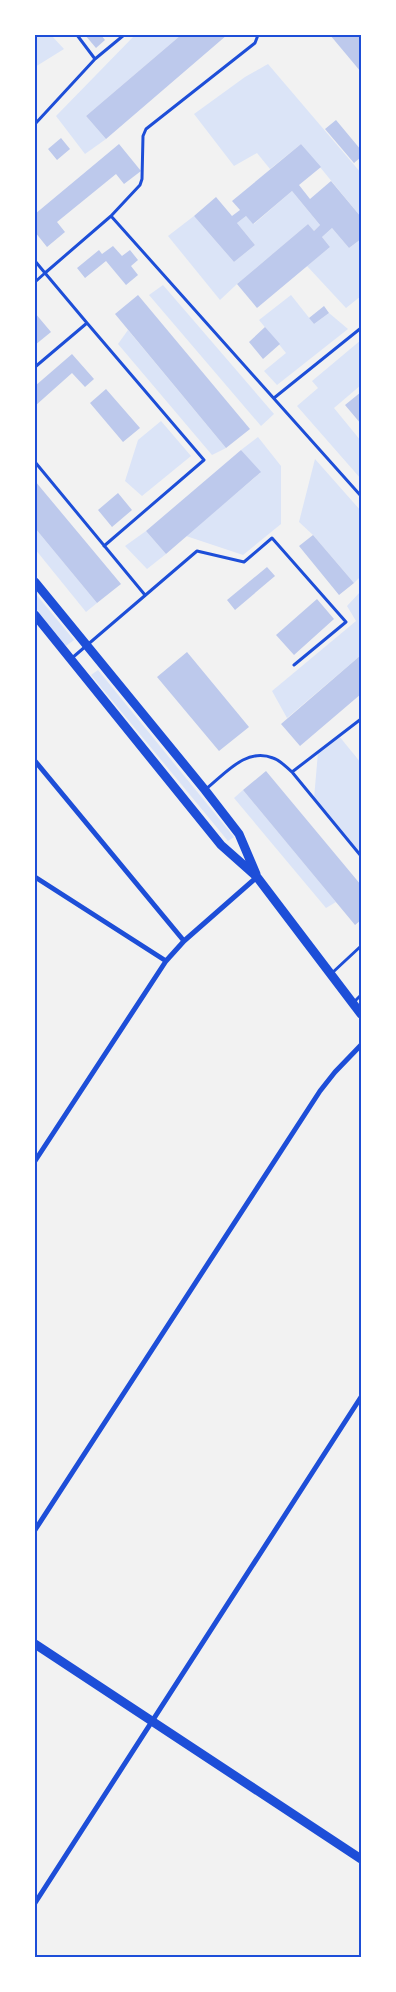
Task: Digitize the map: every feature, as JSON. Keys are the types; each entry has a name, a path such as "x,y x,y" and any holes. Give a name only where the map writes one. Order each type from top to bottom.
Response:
{"main road":[{"path":"35,582 239,834 256,877"},
{"path":"35,615 221,845 256,877 361,1014"},
{"path":"35,1644 361,1859"}],"street":[{"path":"35,761 184,942"},
{"path":"35,877 166,961"},
{"path":"35,1161 166,961 184,942 256,877"},
{"path":"35,1530 320,1091 334,1072 361,1045"},
{"path":"35,1902 361,1397"}],"lane":[{"path":"77,35 95,59"},
{"path":"35,124 95,59 124,35"},
{"path":"35,282 111,216 140,185 142,179 142,136 146,129 255,44 258,35"},
{"path":"111,216 361,496"},
{"path":"35,261 204,460 104,546"},
{"path":"35,367 87,323"},
{"path":"274,398 361,328"},
{"path":"35,462 145,595"},
{"path":"71,659 197,550 244,562 272,538 346,622 294,665"},
{"path":"292,772 361,719"},
{"path":"205,790 245,757 259,754 274,758 292,772 361,856"},
{"path":"330,975 361,946"},
{"path":"352,1003 361,995"}],"shaded area":[{"path":"35,35 51,35 64,49 35,67"},
{"path":"135,35 181,35 86,116 106,139 85,154 56,116"},
{"path":"268,64 361,173 361,217 301,144 270,169 257,153 234,166 194,114 245,77"},
{"path":"292,191 320,225 314,231 308,224 220,300 168,236 194,216 234,262 255,245 237,223 246,216 254,224"},
{"path":"332,228 349,248 361,239 361,296 346,308 307,266 330,247 322,237"},
{"path":"163,285 274,414 261,426 149,295"},
{"path":"291,295 314,324 329,313 348,329 277,385 264,371 286,353 259,320"},
{"path":"128,330 226,448 212,455 118,344"},
{"path":"361,340 361,385 334,408 361,441 361,479 297,406 318,388 312,381"},
{"path":"161,421 191,456 142,496 125,481 138,440"},
{"path":"258,437 281,466 281,524 243,555 186,536 260,473 241,450"},
{"path":"315,459 361,511 361,576 354,583 313,535 299,522"},
{"path":"35,528 97,603 86,612 35,549"},
{"path":"146,531 166,554 147,569 125,546"},
{"path":"361,591 361,655 287,718 272,691 356,621 347,606"},
{"path":"35,593 74,640 66,646 35,608"},
{"path":"98,670 234,837 228,841 91,675"},
{"path":"339,736 361,763 361,856 314,799 318,752"},
{"path":"243,790 336,902 326,908 234,798"}],"building":[{"path":"85,35 101,35 105,40 96,48"},
{"path":"181,35 227,35 106,139 86,116"},
{"path":"330,35 361,35 361,72"},
{"path":"336,120 361,150 361,157 354,163 325,129"},
{"path":"61,138 70,149 57,160 48,149"},
{"path":"119,144 141,171 124,184 116,174 57,222 65,232 47,247 35,232 35,214"},
{"path":"301,144 321,167 299,185 310,199 331,181 361,217 361,239 349,248 332,228 322,237 330,247 257,308 237,284 308,224 314,231 320,225 292,191 253,224 246,216 237,223 255,245 234,262 194,216 216,197 232,216 240,210 232,201"},
{"path":"113,246 122,256 130,250 138,260 131,266 138,275 126,285 106,261 85,278 77,268 99,250 102,254"},
{"path":"138,295 250,429 226,448 115,314"},
{"path":"324,306 329,313 314,324 309,318"},
{"path":"35,313 51,332 35,345"},
{"path":"265,327 280,344 263,359 249,342"},
{"path":"72,354 94,379 85,387 72,373 35,406 35,386"},
{"path":"106,389 140,428 123,442 90,403"},
{"path":"361,392 361,424 345,405"},
{"path":"241,450 261,472 166,554 146,531"},
{"path":"35,481 121,584 97,603 35,528"},
{"path":"118,493 132,510 112,527 98,510"},
{"path":"313,535 354,583 339,595 299,546"},
{"path":"267,567 275,576 235,610 227,600"},
{"path":"317,599 334,619 294,655 276,635"},
{"path":"187,652 249,727 219,751 157,677"},
{"path":"361,655 361,694 300,746 281,724"},
{"path":"266,771 361,885 361,920 355,925 243,790"}]}
